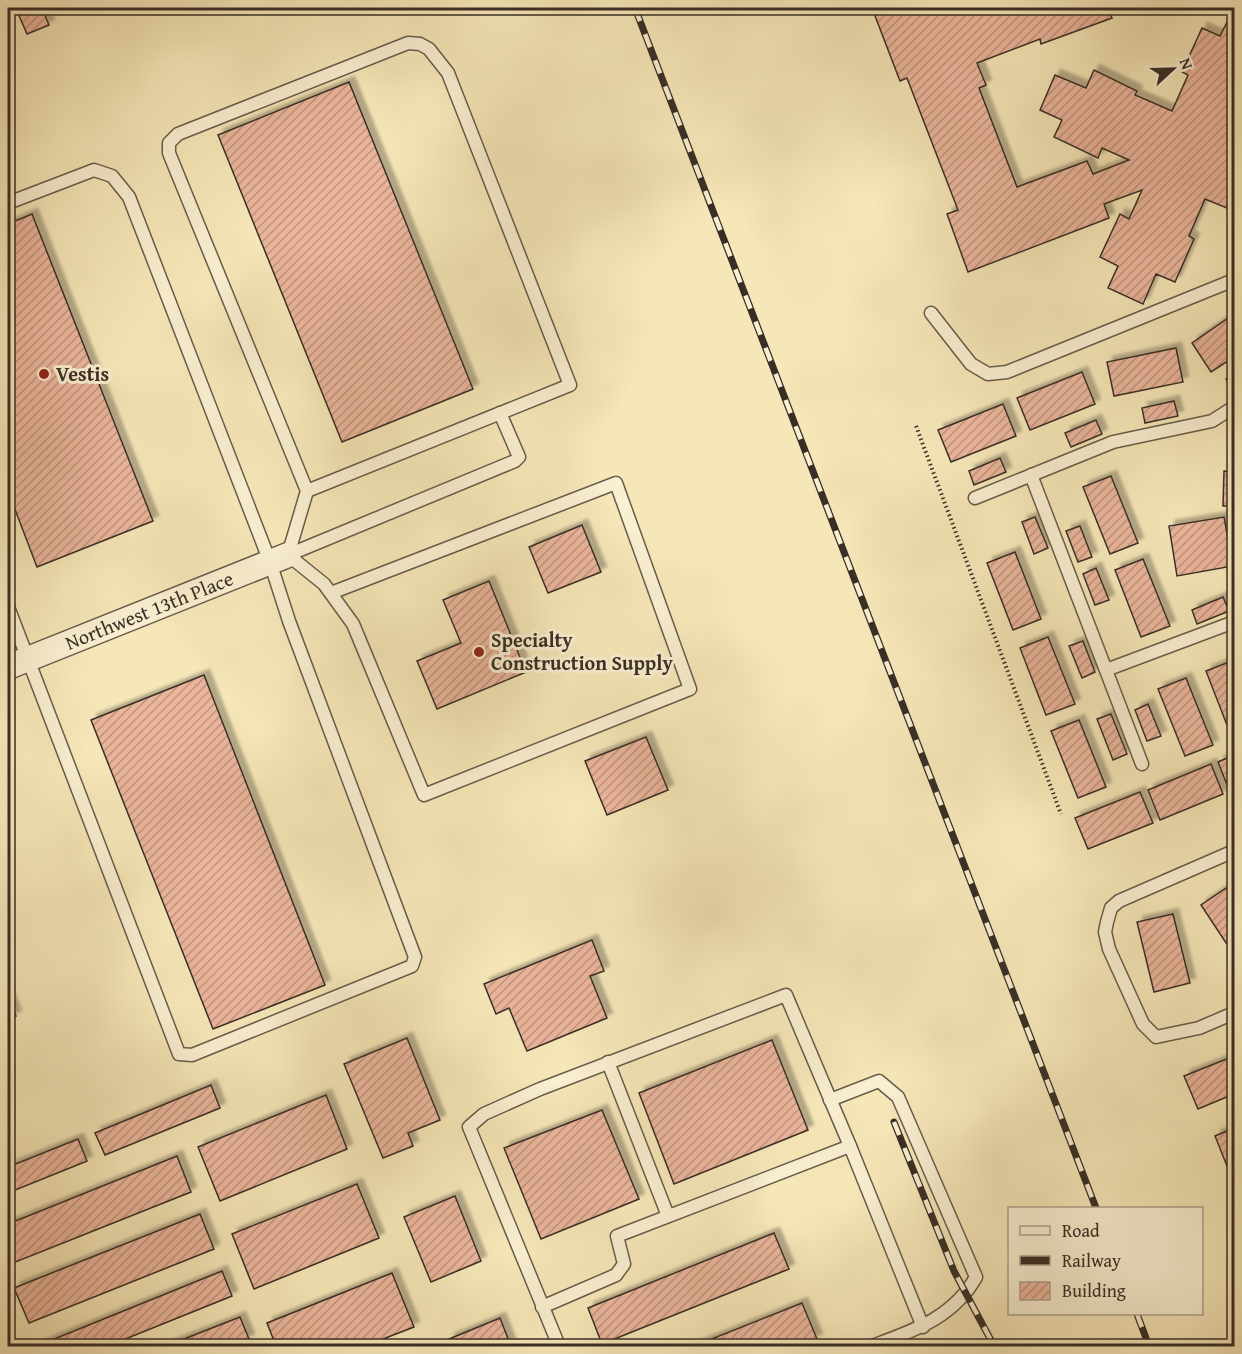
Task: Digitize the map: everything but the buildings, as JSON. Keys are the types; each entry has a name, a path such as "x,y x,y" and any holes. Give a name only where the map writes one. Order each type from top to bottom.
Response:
{"street":[{"name":"Northwest 13th Place","path":"18,663 279,558"}],"lane":[{"path":"279,558 307,491 170,153 169,143 178,134 408,43 420,44 429,50 448,73 570,385 307,491"},
{"path":"8,203 94,170 112,176 129,197 279,558 289,621 415,963 409,968 214,1047 185,1055 179,1054 18,663 8,607"},
{"path":"931,313 971,364 988,374 1006,372 1234,280"},
{"path":"975,498 1113,442 1212,421 1234,407"},
{"path":"279,558 515,461 519,457 500,413"},
{"path":"1031,475 1142,764"},
{"path":"279,558 324,584 353,624 424,795 690,689 616,483 331,593"},
{"path":"1106,670 1234,622"},
{"path":"1234,851 1119,901 1111,908 1106,932 1109,949 1143,1024 1156,1037 1198,1028 1234,1013"},
{"path":"559,1347 469,1127 484,1114 608,1062 786,995 923,1327"},
{"path":"608,1062 668,1216"},
{"path":"830,1100 879,1081 898,1097 976,1278 965,1295 941,1316 923,1327 872,1347"},
{"path":"542,1307 616,1275 624,1264 616,1236 850,1146"}],"path":[{"path":"916,426 1061,814"}],"railway":[{"path":"635,8 1096,1207"},
{"path":"894,1122 954,1271 994,1346"},
{"path":"1137,1315 1149,1346"}],"place":[{"name":"Vestis","path":"44,374"},
{"name":"Specialty Construction Supply","path":"479,652"}]}
